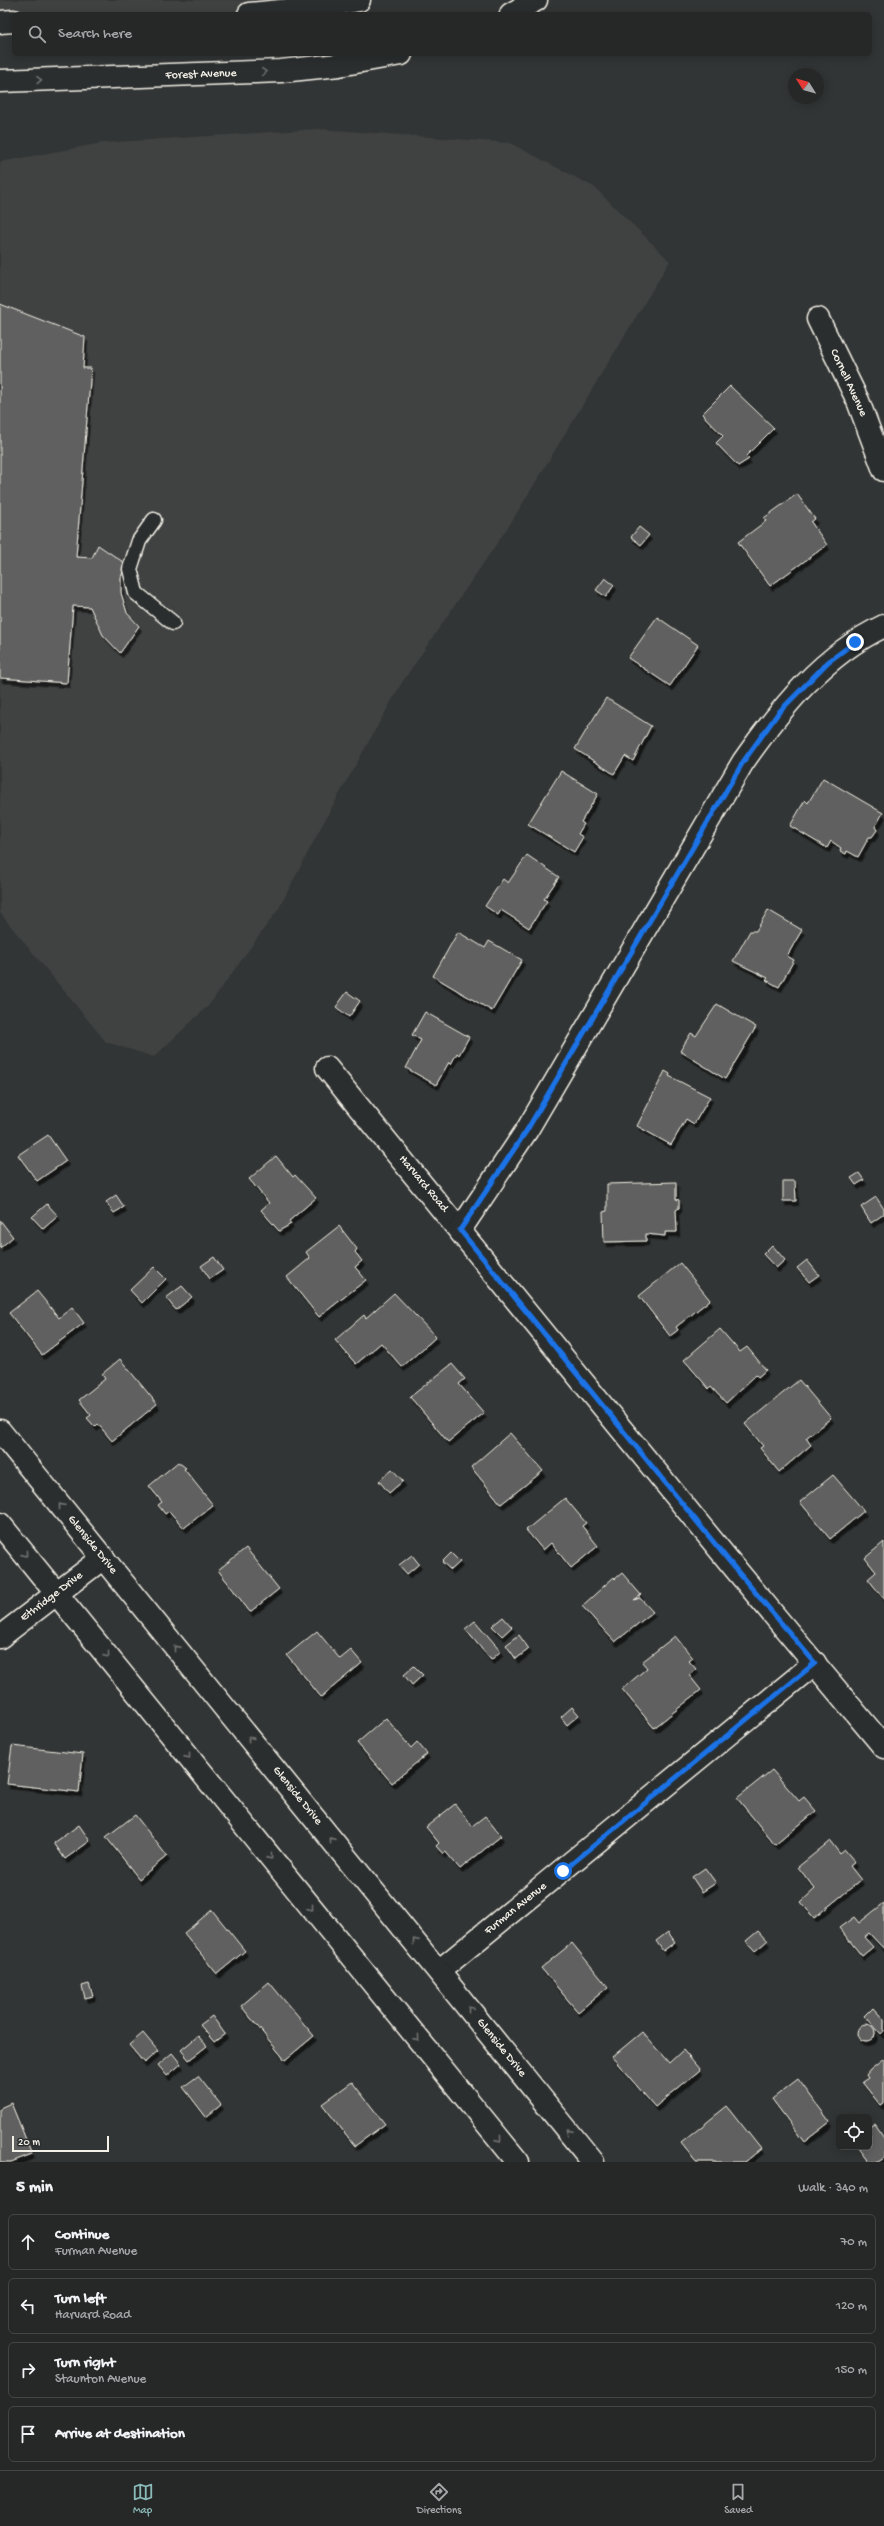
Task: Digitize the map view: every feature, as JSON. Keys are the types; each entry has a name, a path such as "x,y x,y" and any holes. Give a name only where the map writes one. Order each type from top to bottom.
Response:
{"street":[{"path":"270,12 321,7 359,0"},
{"path":"515,12 536,0"},
{"path":"0,22 12,21"},
{"name":"Forest Avenue","path":"0,81 281,71 339,65 390,56"},
{"name":"Cornell Avenue","path":"818,319 858,401 884,470"},
{"path":"460,1230 527,1130 743,762 779,712 828,662 855,642 884,626"},
{"name":"Harvard Road","path":"327,1068 728,1560 884,1747"},
{"name":"Glenside Drive","path":"0,1431 593,2162"},
{"path":"0,1524 518,2162"},
{"name":"Ethridge Drive","path":"0,1636 103,1558"},
{"name":"Furman Avenue","path":"439,1971 815,1663"}],"lane":[{"path":"154,520 139,541 130,569 136,592 173,623"}],"shaded area":[{"path":"0,0 359,0 265,12 12,12 12,15 0,22"},
{"path":"319,129 510,143 594,187 670,261 512,521 401,684 327,816 279,908 209,1005 154,1057 106,1042 0,913 0,162 102,143"}],"building":[{"path":"0,304 85,337 83,368 91,368 76,557 92,558 98,545 126,564 121,577 121,593 127,613 139,626 120,653 103,635 90,607 73,606 67,683 0,678"},
{"path":"730,386 774,428 746,456 749,459 738,466 716,443 723,436 702,414"},
{"path":"797,494 815,519 811,522 827,545 770,586 738,542 766,521 764,518"},
{"path":"639,527 649,535 641,545 631,537"},
{"path":"605,578 614,585 606,597 596,590"},
{"path":"657,617 698,645 670,686 628,658"},
{"path":"606,698 651,726 633,761 625,756 614,774 575,749"},
{"path":"561,771 598,794 581,822 584,824 578,834 583,837 574,852 528,824"},
{"path":"823,778 883,813 875,827 877,830 872,837 869,837 858,857 847,851 846,854 840,851 841,848 831,841 827,848 790,826 805,800 808,803"},
{"path":"527,855 559,877 544,899 547,901 529,928 501,910 498,915 485,906 503,879 508,883"},
{"path":"768,910 802,930 787,956 794,960 779,987 766,980 768,978 733,961 750,931 756,931"},
{"path":"458,932 485,948 489,941 522,960 492,1011 433,976"},
{"path":"347,992 360,1001 349,1017 336,1007"},
{"path":"717,1004 756,1027 725,1079 680,1051 691,1033 696,1036"},
{"path":"425,1012 469,1037 459,1055 457,1053 451,1064 449,1062 436,1085 406,1068 421,1040 412,1035"},
{"path":"665,1071 670,1074 669,1076 710,1097 694,1124 686,1119 671,1145 637,1126"},
{"path":"48,1135 66,1161 37,1181 18,1155"},
{"path":"276,1156 293,1177 295,1175 316,1198 289,1221 291,1224 279,1231 261,1210 269,1203 249,1179"},
{"path":"859,1173 864,1180 856,1185 851,1178"},
{"path":"783,1181 795,1181 796,1201 783,1201"},
{"path":"676,1182 676,1199 679,1200 679,1208 676,1210 677,1232 665,1232 665,1236 646,1234 646,1241 604,1242 603,1212 607,1211 607,1184"},
{"path":"116,1195 124,1207 114,1213 106,1202"},
{"path":"876,1197 884,1209 884,1214 871,1223 861,1207"},
{"path":"47,1204 58,1216 43,1229 32,1217"},
{"path":"0,1220 13,1237 0,1248"},
{"path":"339,1226 357,1249 355,1252 362,1261 355,1267 366,1280 319,1317 287,1277 310,1258 306,1252"},
{"path":"772,1245 785,1260 776,1268 763,1254"},
{"path":"214,1257 223,1270 210,1279 201,1266"},
{"path":"807,1260 819,1275 809,1282 797,1268"},
{"path":"680,1263 710,1300 676,1327 678,1330 670,1336 639,1296"},
{"path":"154,1267 166,1279 142,1303 130,1290"},
{"path":"182,1286 192,1297 176,1310 166,1298"},
{"path":"37,1291 59,1318 72,1307 84,1323 42,1355 9,1313"},
{"path":"394,1293 436,1337 402,1367 381,1343 356,1364 335,1340 364,1315 366,1318"},
{"path":"720,1329 740,1352 747,1347 766,1370 758,1377 756,1375 726,1403 711,1387 709,1389 684,1360"},
{"path":"120,1359 157,1404 112,1441 98,1424 95,1427 87,1418 91,1415 79,1400 105,1379 102,1374"},
{"path":"452,1364 465,1379 459,1384 484,1413 448,1442 410,1397"},
{"path":"799,1380 831,1418 806,1438 811,1445 779,1472 760,1448 763,1446 745,1424"},
{"path":"510,1433 543,1471 501,1504 471,1467"},
{"path":"178,1462 186,1468 184,1469 213,1505 184,1528 169,1511 165,1514 158,1505 162,1502 149,1486"},
{"path":"392,1469 403,1481 389,1493 379,1481"},
{"path":"833,1475 864,1511 830,1539 800,1502"},
{"path":"565,1498 586,1523 582,1526 598,1546 571,1568 551,1543 543,1550 526,1530"},
{"path":"884,1542 884,1599 868,1579 876,1572 865,1558"},
{"path":"246,1548 279,1589 250,1612 218,1570"},
{"path":"451,1553 460,1562 451,1570 442,1562"},
{"path":"412,1555 419,1564 407,1574 399,1565"},
{"path":"622,1573 641,1595 634,1600 640,1598 653,1612 615,1642 582,1606 614,1577 615,1579"},
{"path":"503,1617 512,1627 502,1636 492,1626"},
{"path":"475,1621 501,1651 491,1660 465,1629"},
{"path":"317,1631 340,1659 351,1650 362,1663 321,1697 287,1655"},
{"path":"519,1635 529,1649 516,1659 506,1645"},
{"path":"675,1636 693,1658 689,1661 696,1669 689,1675 701,1690 654,1728 622,1689 647,1668 642,1662"},
{"path":"414,1666 423,1675 412,1685 404,1675"},
{"path":"572,1707 579,1715 567,1725 561,1717"},
{"path":"386,1718 411,1748 417,1742 427,1754 392,1783 357,1743"},
{"path":"12,1746 83,1754 79,1792 7,1784"},
{"path":"772,1770 799,1801 804,1797 816,1811 775,1845 737,1798"},
{"path":"455,1804 472,1826 485,1816 501,1836 460,1869 445,1851 443,1854 436,1846 439,1843 426,1827"},
{"path":"135,1815 167,1856 139,1879 106,1837"},
{"path":"79,1825 90,1841 65,1859 54,1843"},
{"path":"830,1841 840,1854 845,1850 855,1862 850,1866 861,1880 814,1918 801,1902 815,1889 798,1867"},
{"path":"705,1868 716,1883 702,1892 692,1877"},
{"path":"884,1903 884,1949 869,1933 864,1937 873,1947 862,1956 839,1928 854,1917 859,1923"},
{"path":"212,1910 245,1951 217,1974 184,1933"},
{"path":"758,1931 767,1941 755,1951 746,1941"},
{"path":"668,1932 675,1942 663,1951 656,1941"},
{"path":"572,1943 608,1987 578,2012 541,1968"},
{"path":"269,1982 314,2036 285,2060 241,2006"},
{"path":"89,1984 93,1996 85,1998 82,1986"},
{"path":"873,2008 884,2020 884,2031 881,2034 865,2016"},
{"path":"212,2016 225,2034 214,2042 200,2025"},
{"path":"862,2024 870,2024 875,2029 873,2040 870,2042 862,2042 857,2037 857,2029"},
{"path":"642,2032 669,2063 683,2050 700,2070 655,2107 612,2057"},
{"path":"143,2033 158,2051 144,2063 129,2045"},
{"path":"198,2036 207,2046 189,2060 181,2050"},
{"path":"172,2053 181,2064 167,2076 158,2065"},
{"path":"884,2059 884,2104 881,2106 862,2082 868,2078 866,2075 870,2070"},
{"path":"198,2076 221,2105 206,2117 183,2087"},
{"path":"798,2079 830,2122 804,2142 772,2099"},
{"path":"352,2082 385,2124 355,2146 322,2104"},
{"path":"11,2103 32,2154 11,2162 0,2162 0,2108"},
{"path":"727,2106 761,2149 745,2162 696,2162 681,2143"},
{"path":"874,2123 884,2137 884,2158 878,2162 870,2162 861,2150 872,2150 872,2124"}],"route":[{"path":"563,1871 815,1663 733,1566 460,1230 527,1130 743,762 779,712 828,662 855,642"}]}
